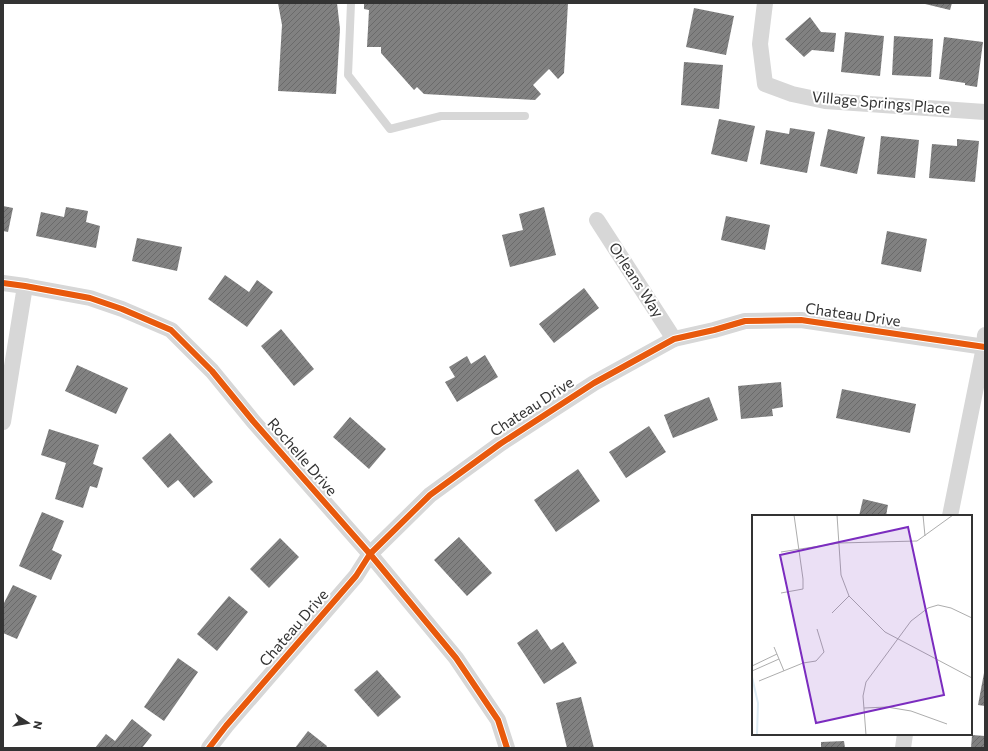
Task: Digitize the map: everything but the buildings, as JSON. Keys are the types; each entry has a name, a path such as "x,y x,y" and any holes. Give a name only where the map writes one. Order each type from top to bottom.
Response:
{"street":[{"name":"Village Springs Place","path":"765,3 760,44 765,84 792,94 825,101 985,112"},
{"name":"Orleans Way","path":"597,220 674,340"},
{"name":"Rochelle Drive","path":"3,283 90,298 122,309 171,330 212,371 258,427 370,554 456,658 498,720 508,748"},
{"path":"3,422 25,286"},
{"name":"Chateau Drive","path":"209,748 226,726 356,576 370,554 430,495 500,444 594,383 674,340 745,321 801,320 985,343"},
{"path":"950,515 985,343"},
{"path":"903,748 905,735"}],"lane":[{"path":"351,3 348,75 390,129 441,116 525,116"}],"cycle path":[{"path":"3,283 90,298 122,309 171,330 212,371 253,421 370,554 456,658 498,720 507,748"},
{"path":"209,748 226,726 356,576 370,554 430,495 500,444 594,383 674,339 745,321 801,320 985,347"}]}
